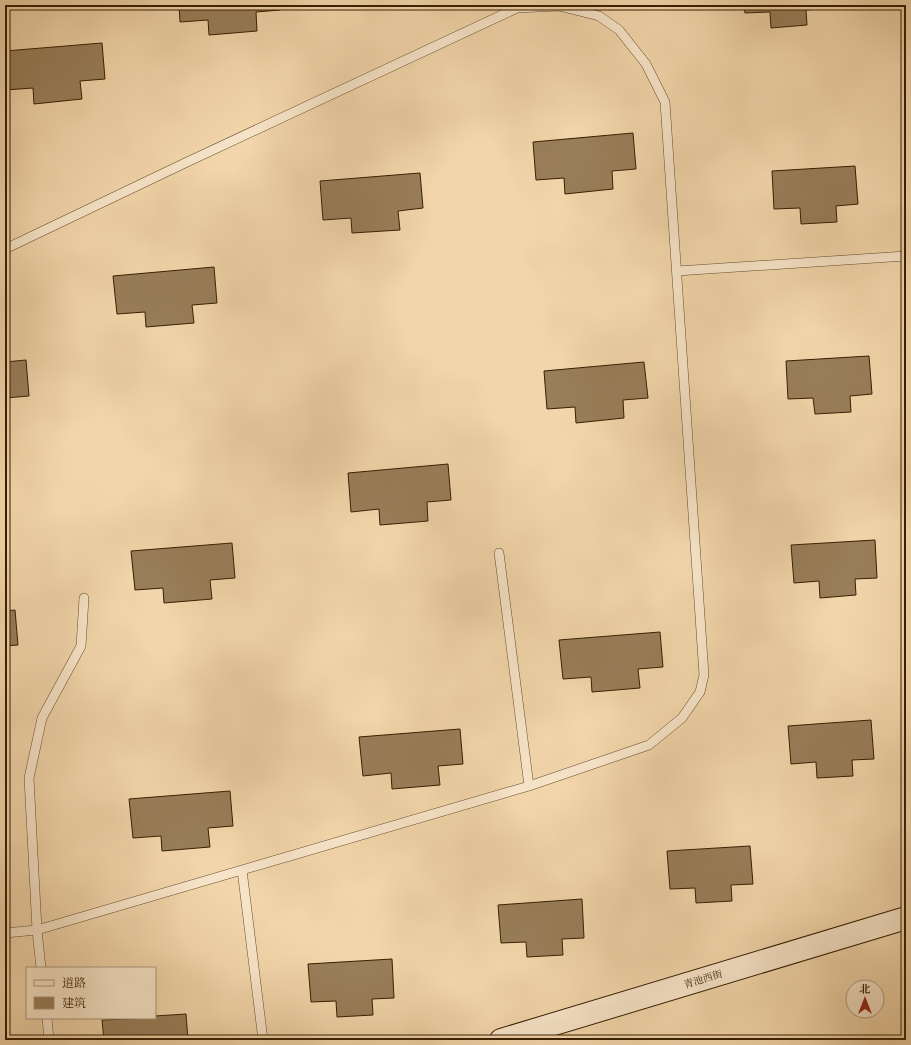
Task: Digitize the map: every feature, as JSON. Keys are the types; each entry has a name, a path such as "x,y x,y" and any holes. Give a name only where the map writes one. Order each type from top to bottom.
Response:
{"street":[{"name":"青池西街","path":"501,1040 906,918"}],"lane":[{"path":"5,249 517,8 559,6 599,16 619,30 646,64 665,102 704,675 700,692 682,718 649,745 529,786 37,930 5,933"},
{"path":"677,271 906,256"},
{"path":"499,553 529,786"},
{"path":"41,967 37,930 29,778 42,718 81,646 84,598"},
{"path":"242,870 263,1040"},
{"path":"47,1019 49,1040"}],"building":[{"path":"179,5 280,5 280,10 256,12 257,31 209,35 208,20 180,22"},
{"path":"744,5 828,5 828,8 806,10 807,25 771,28 770,12 745,13"},
{"path":"102,43 105,79 80,81 82,99 34,104 33,88 5,90 5,51"},
{"path":"633,133 636,169 612,171 613,189 565,194 564,178 536,180 533,142"},
{"path":"855,166 858,204 836,206 837,222 801,224 800,208 774,209 772,171"},
{"path":"420,173 423,208 398,211 400,230 352,233 351,218 323,220 320,181"},
{"path":"214,267 217,303 192,305 194,323 146,327 145,312 117,314 113,276"},
{"path":"869,356 872,394 850,396 851,412 815,414 813,398 788,399 786,361"},
{"path":"26,360 29,396 5,398 5,362"},
{"path":"644,362 648,398 623,400 624,418 576,423 575,407 547,409 544,371"},
{"path":"448,464 451,500 427,502 428,521 380,525 379,509 351,512 348,473"},
{"path":"875,540 877,578 855,579 856,595 820,598 819,581 794,583 791,545"},
{"path":"232,543 235,578 210,580 212,599 164,603 163,588 135,590 131,551"},
{"path":"15,610 18,645 5,646 5,611"},
{"path":"660,632 663,667 638,669 640,688 592,692 591,677 563,679 559,640"},
{"path":"871,720 874,759 852,760 853,776 817,778 816,762 791,764 788,726"},
{"path":"460,729 463,764 438,766 440,785 392,789 391,773 363,776 359,737"},
{"path":"230,791 233,826 208,828 210,847 162,851 161,836 133,838 129,799"},
{"path":"750,846 753,884 731,885 732,901 696,903 695,888 670,889 667,851"},
{"path":"582,899 584,938 562,939 563,955 527,957 526,942 501,943 498,905"},
{"path":"392,959 394,998 372,999 373,1015 337,1017 336,1001 311,1002 308,964"},
{"path":"186,1014 188,1040 104,1040 102,1020 156,1019 156,1016"}]}
